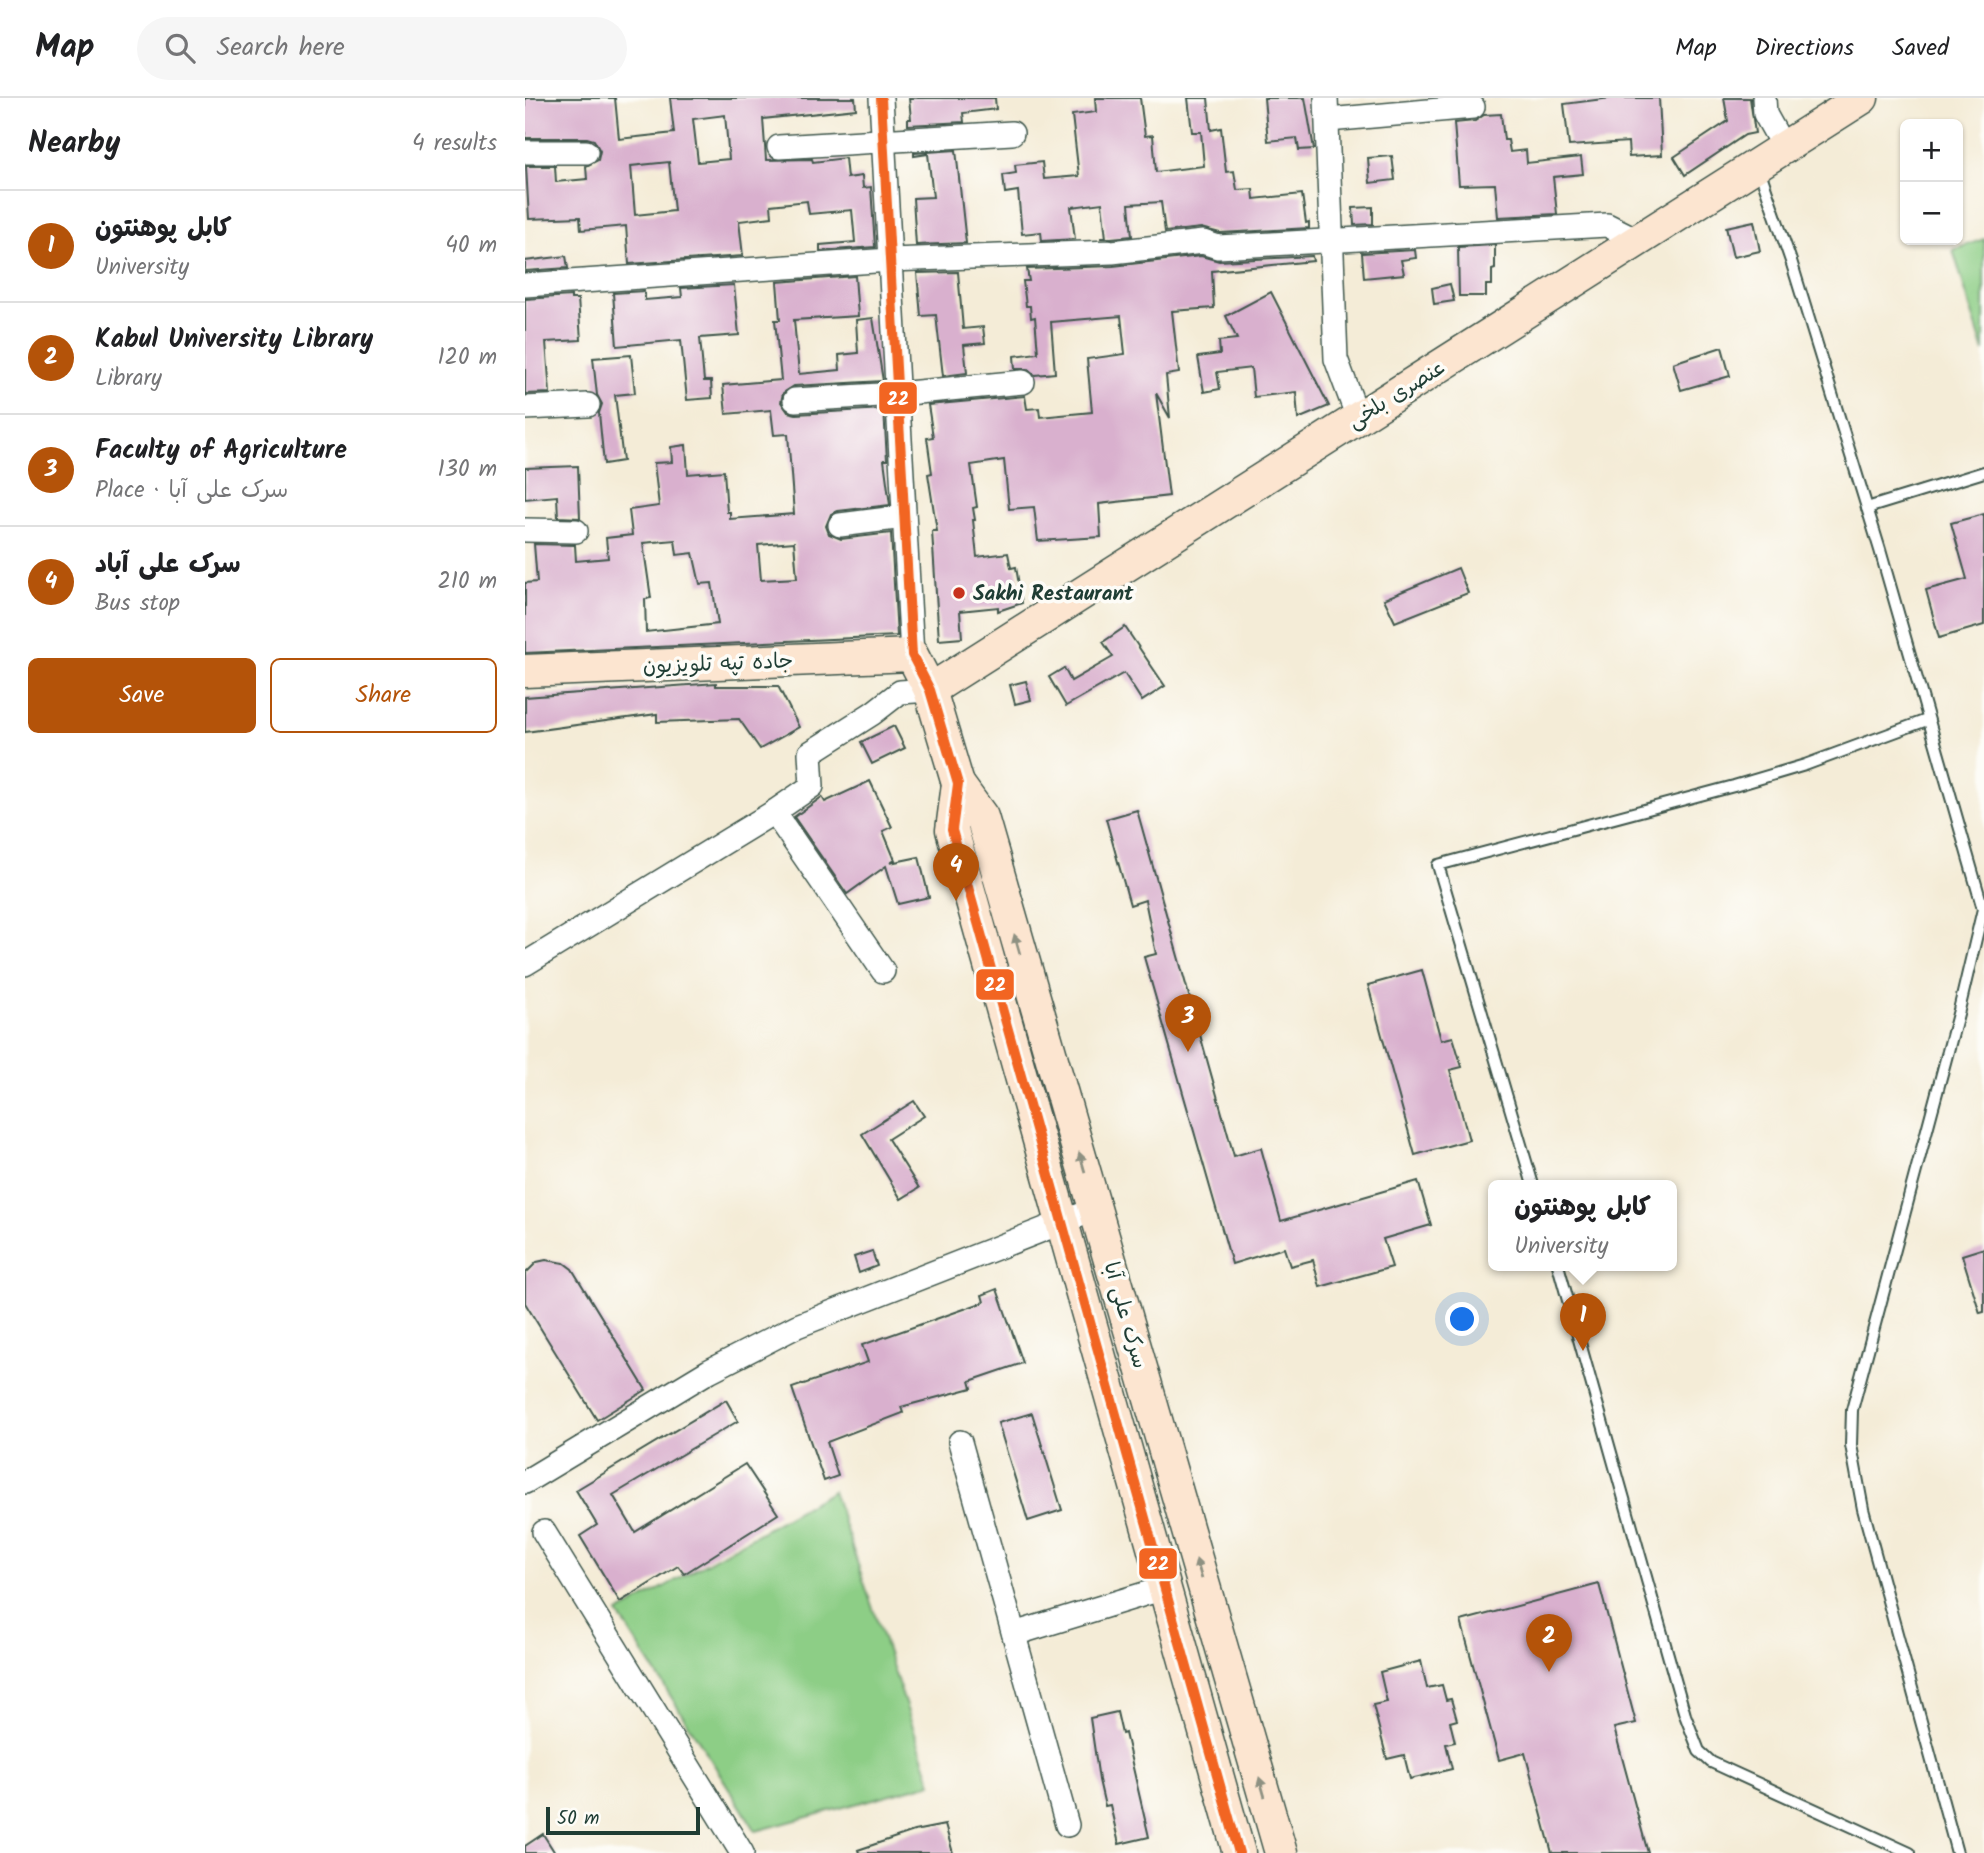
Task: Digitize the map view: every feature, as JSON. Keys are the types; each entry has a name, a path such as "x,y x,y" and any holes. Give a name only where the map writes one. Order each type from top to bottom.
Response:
{"street":[{"path":"881,98 912,655 930,690 958,784 952,830 1239,1851 1278,1845"},
{"path":"1764,98 1765,114 1784,148"},
{"name":"عنصری بلخی","path":"930,690 1862,98"},
{"path":"1358,418 1336,359 1327,109 1473,107"},
{"path":"779,147 1012,133"},
{"path":"525,152 586,152"},
{"path":"525,285 890,260 1112,251 1203,242 1218,247 1332,243 1607,225 1639,241"},
{"path":"795,400 1023,382"},
{"path":"525,408 588,405"},
{"path":"839,525 904,517"},
{"path":"525,530 576,531"},
{"name":"جاده تپه تلویزیون","path":"525,671 912,655"},
{"path":"525,964 812,786 810,752 873,713 900,692 930,690"},
{"name":"سرک علی آبا","path":"958,784 982,817 1278,1845"},
{"path":"774,812 883,971"},
{"path":"525,1482 709,1371 797,1326 1096,1209"},
{"path":"960,1442 1067,1825"},
{"path":"544,1532 742,1853"},
{"path":"1013,1634 1164,1588"}],"lane":[{"path":"1757,166 1792,264 1867,508 1927,720 1982,895 1983,909 1959,1010 1852,1410 1851,1445 1863,1509 1957,1853"},
{"path":"1867,508 1984,472"},
{"path":"1532,1180 1438,865 1805,765 1927,720"},
{"path":"1559,1271 1685,1715 1699,1751 1711,1762 1910,1853"}],"green space":[{"path":"1984,239 1984,352 1953,250"},
{"path":"833,1491 932,1783 756,1831 618,1613"}],"building":[{"path":"525,98 615,98 619,139 674,133 670,98 855,98 856,109 763,119 766,160 812,159 813,162 845,158 847,178 862,176 863,188 871,187 875,247 820,251 820,245 855,242 852,210 809,214 807,201 771,205 772,217 739,221 743,256 629,264 626,226 581,230 580,217 529,219 526,166 555,166 556,182 587,179 586,166 598,160 600,151 594,140 525,138","holes":["725,115 729,159 698,162 693,119","669,162 674,211 635,215 631,166"]},
{"path":"909,98 995,98 996,109 963,113 964,122 908,125 908,119 911,119"},
{"path":"1095,98 1140,98 1145,136 1153,135 1156,172 1204,166 1201,132 1192,132 1188,98 1208,98 1211,130 1221,128 1226,172 1234,171 1237,190 1253,189 1254,199 1302,194 1309,228 1220,233 1201,228 1165,232 1161,202 1129,204 1132,236 1106,238 1102,203 1071,207 1075,239 1042,241 1041,232 1022,234 1018,191 1005,193 1003,175 1016,173 1015,165 1042,162 1044,179 1079,176 1072,115 1096,112"},
{"path":"1264,98 1305,98 1314,149 1299,150 1297,138 1268,141"},
{"path":"1611,98 1659,98 1662,155 1629,157 1628,142 1569,146 1564,104"},
{"path":"1724,98 1750,98 1755,133 1745,135 1685,175 1674,157 1728,121"},
{"path":"1501,114 1504,140 1508,140 1510,152 1526,150 1527,163 1581,157 1583,174 1553,177 1557,214 1498,217 1495,184 1459,185 1454,123 1475,121 1484,115"},
{"path":"956,150 966,243 916,245 913,198 933,197 928,154 914,156 914,153"},
{"path":"1392,156 1395,180 1370,183 1368,158"},
{"path":"1373,207 1373,224 1354,225 1353,208"},
{"path":"1754,221 1760,251 1733,257 1726,227"},
{"path":"1495,245 1495,269 1492,270 1492,285 1486,285 1486,296 1459,296 1458,247"},
{"path":"1415,250 1416,258 1401,260 1404,274 1364,278 1362,253"},
{"path":"566,256 568,268 525,271 525,261"},
{"path":"1201,256 1219,261 1312,256 1313,261 1212,271 1214,308 1172,311 1179,373 1166,375 1170,418 1156,393 1169,496 1099,504 1101,537 1038,541 1034,507 1009,509 1004,460 971,465 977,507 973,508 973,520 977,557 1008,553 1011,568 1016,567 1022,603 998,611 998,607 960,611 962,638 939,640 932,531 937,531 928,474 932,473 927,438 933,437 928,405 1025,396 1027,409 1039,408 1040,417 1092,412 1087,359 1125,354 1121,316 1051,322 1055,373 1035,375 1028,369 1015,369 1014,356 1038,353 1035,317 1031,318 1030,306 1026,306 1023,281 1029,281 1027,269 1113,266"},
{"path":"958,272 963,329 983,327 985,343 964,345 967,373 943,376 936,315 921,316 917,273"},
{"path":"855,276 858,316 794,320 799,374 840,370 839,355 858,353 856,320 873,318 883,381 794,386 783,393 781,402 788,412 796,414 884,409 887,460 884,460 890,505 838,511 831,514 826,526 829,534 841,539 891,533 897,636 525,653 525,583 537,582 534,544 575,545 576,561 608,558 606,538 632,535 629,510 659,506 654,463 672,462 671,447 686,445 688,474 724,471 727,512 730,512 730,519 794,514 788,434 774,435 771,410 726,414 723,385 781,380 775,320 780,320 777,282","holes":["675,540 677,555 693,553 700,584 712,583 718,624 646,632 645,599 651,598 643,543","794,542 797,578 761,580 758,545"]},
{"path":"1450,284 1454,301 1434,304 1432,288"},
{"path":"734,285 739,335 700,338 704,381 711,381 712,398 687,400 681,340 617,346 613,293 644,291 645,300 682,297 681,288"},
{"path":"1271,292 1329,406 1298,419 1296,392 1254,397 1251,368 1217,372 1220,389 1204,392 1198,357 1220,354 1219,341 1237,339 1226,316"},
{"path":"571,296 571,299 578,299 581,340 546,342 550,393 525,394 525,299"},
{"path":"1722,347 1730,376 1681,390 1673,363"},
{"path":"631,355 635,393 615,395 623,461 604,464 599,413 602,404 597,395 593,358"},
{"path":"578,466 580,518 558,517 557,496 525,499 525,468"},
{"path":"1984,514 1984,625 1939,638 1926,590 1967,579 1951,523"},
{"path":"1458,568 1468,593 1395,622 1384,599"},
{"path":"1125,627 1165,686 1142,701 1124,673 1066,706 1049,677 1064,668 1071,681 1113,657 1103,642"},
{"path":"1026,681 1031,700 1015,704 1010,685"},
{"path":"716,683 716,686 778,686 799,727 760,749 739,719 657,722 657,714 525,732 525,697"},
{"path":"894,726 905,748 872,764 861,742"},
{"path":"870,781 892,827 883,831 895,860 890,863 919,857 929,897 898,904 886,866 847,894 794,817 822,797 825,802"},
{"path":"1137,810 1234,1156 1261,1148 1281,1221 1418,1181 1431,1225 1383,1239 1392,1267 1320,1287 1313,1260 1290,1266 1284,1248 1232,1264 1144,957 1156,954 1145,900 1130,905 1106,819"},
{"path":"1422,970 1441,1040 1453,1037 1462,1067 1450,1070 1469,1140 1415,1155 1368,985"},
{"path":"914,1101 924,1116 888,1139 919,1188 901,1199 862,1134"},
{"path":"1984,1248 1984,1312 1980,1313 1962,1255"},
{"path":"872,1251 877,1266 859,1273 854,1257"},
{"path":"546,1260 564,1263 572,1269 646,1390 597,1420 525,1303 525,1274 537,1262"},
{"path":"997,1289 1023,1363 970,1381 972,1388 901,1407 903,1413 827,1442 838,1476 824,1481 792,1388 868,1362 862,1345 984,1302 982,1295"},
{"path":"726,1400 738,1421 613,1495 635,1532 745,1464 778,1514 684,1574 678,1566 620,1602 580,1536 597,1525 576,1490"},
{"path":"1032,1413 1062,1510 1028,1521 998,1423"},
{"path":"1599,1584 1636,1723 1614,1728 1648,1853 1552,1853 1525,1753 1499,1760 1461,1621"},
{"path":"1421,1661 1427,1688 1442,1685 1446,1700 1451,1699 1457,1720 1450,1722 1455,1742 1446,1744 1452,1769 1410,1779 1404,1755 1387,1759 1373,1705 1387,1702 1380,1672"},
{"path":"1117,1712 1122,1734 1125,1733 1149,1837 1119,1844 1110,1805 1105,1806 1099,1780 1090,1718"},
{"path":"945,1825 953,1853 859,1853 858,1850 914,1831"},
{"path":"543,1834 555,1853 525,1853 525,1846"}],"transit line":[{"name":"22","path":"881,98 912,655 930,690 958,784 952,830 1239,1853"}],"place":[{"name":"Sakhi Restaurant","path":"959,593"},
{"name":"سرک علی آباد","path":"956,901"},
{"name":"Faculty of Agriculture","path":"1188,1052"},
{"name":"کابل پوهنتون","path":"1583,1351"},
{"name":"Kabul University Library","path":"1549,1672"}]}
